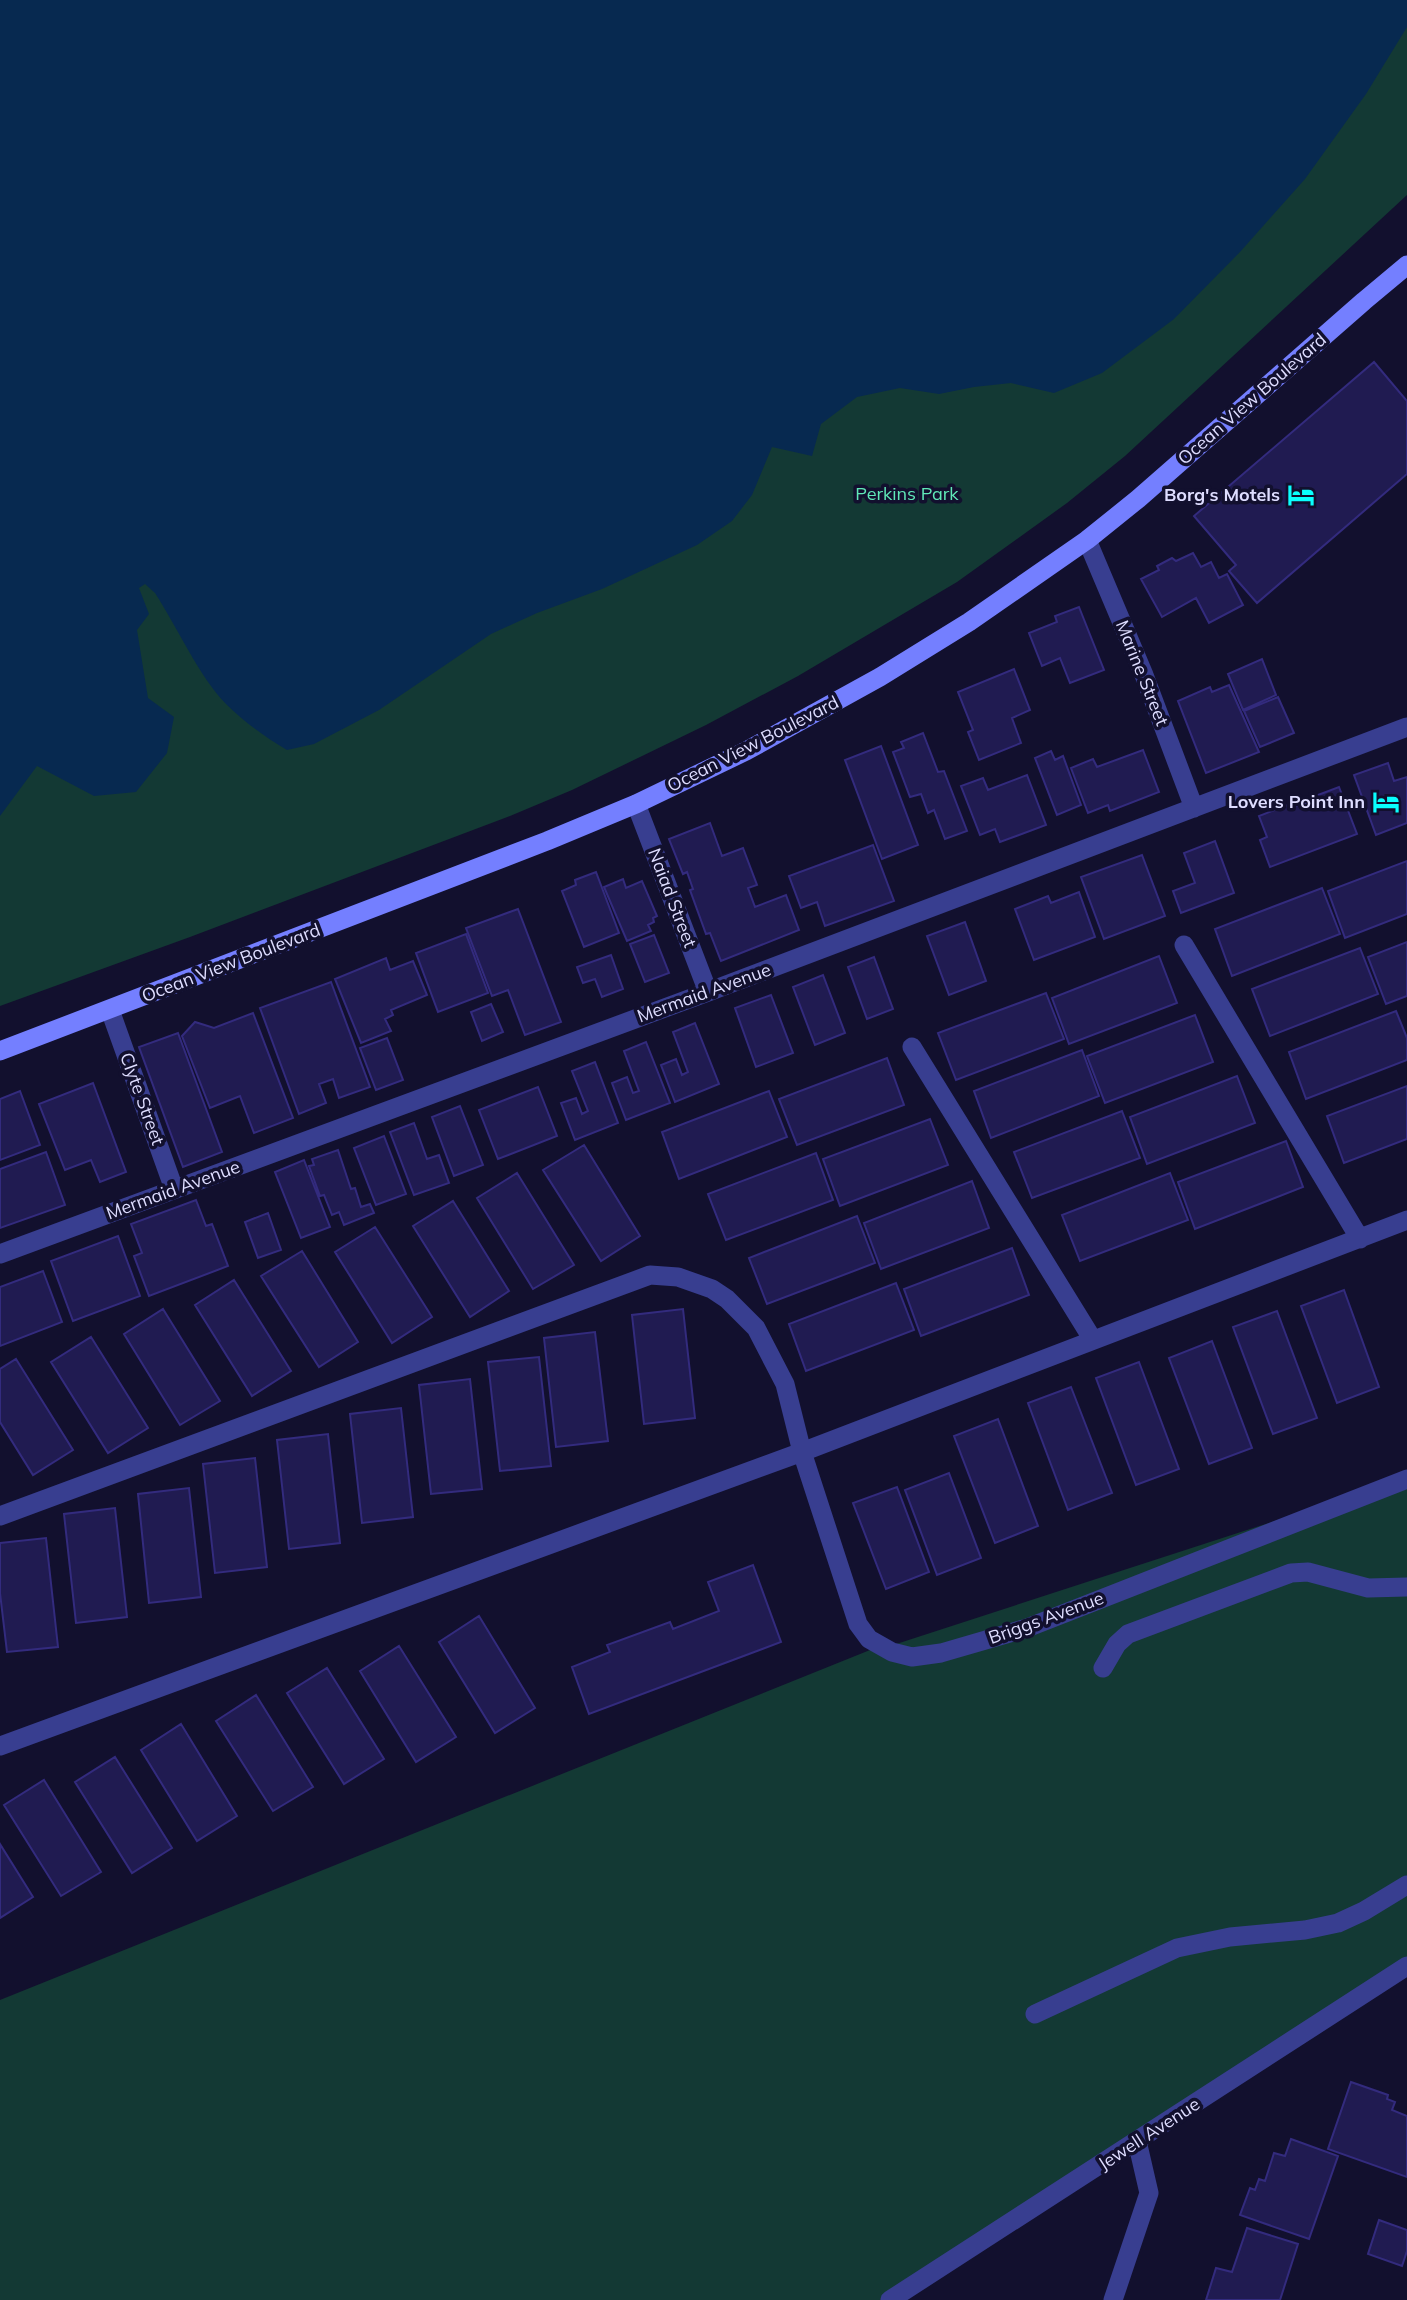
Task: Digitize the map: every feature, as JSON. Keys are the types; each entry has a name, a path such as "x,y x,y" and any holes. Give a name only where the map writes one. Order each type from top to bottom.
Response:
{"main road":[{"name":"Ocean View Boulevard","path":"0,1051 547,841 636,804 746,751 880,677 969,622 1087,540 1138,499 1407,265"}],"street":[{"name":"Marine Street","path":"1087,540 1144,675 1194,808"},
{"name":"Mermaid Avenue","path":"0,1254 708,992 1407,727"},
{"name":"Naiad Street","path":"636,804 708,992"},
{"path":"1184,945 1360,1239"},
{"name":"Clyte Street","path":"110,1010 174,1189"},
{"path":"912,1047 1093,1340"},
{"path":"0,1746 802,1452 1407,1220"},
{"name":"Briggs Avenue","path":"0,1516 650,1275 678,1277 712,1289 727,1299 756,1328 785,1384 802,1452 858,1624 869,1639 892,1652 912,1657 941,1653 1027,1628 1407,1479"},
{"path":"1103,1668 1117,1644 1128,1634 1291,1573 1308,1572 1368,1588 1407,1587"},
{"path":"1035,2014 1177,1948 1230,1937 1305,1930 1338,1923 1407,1885"},
{"name":"Jewell Avenue","path":"890,2300 1407,1966"},
{"path":"1113,2300 1149,2193 1137,2141"}],"green space":[{"name":"Perkins Park","path":"0,0 1407,0 1407,195 1125,456 1067,503 957,582 798,676 706,725 572,790 510,816 0,1006"},
{"path":"1407,1478 1407,1968 890,2300 0,2300 0,2000 880,1646 884,1648"}],"water":[{"path":"0,0 1407,0 1407,27 1366,94 1305,179 1240,252 1174,319 1102,373 1054,393 1011,383 939,394 900,388 857,397 821,424 812,456 772,447 752,495 732,521 697,545 602,589 537,613 491,634 379,710 314,744 287,750 247,723 216,693 155,593 145,584 139,588 149,614 137,630 148,698 174,717 167,753 136,792 94,796 37,766 0,816"}],"building":[{"name":"Borg's Motels","path":"1374,362 1407,401 1407,474 1257,603 1229,571 1236,565 1194,516"},
{"path":"1193,553 1201,567 1211,562 1219,578 1227,574 1243,605 1209,623 1196,598 1162,617 1141,579 1159,570 1157,566 1172,558 1176,561"},
{"path":"1079,607 1104,670 1070,683 1060,658 1042,666 1029,633 1057,622 1055,616"},
{"path":"1262,659 1276,695 1243,710 1228,674"},
{"path":"1014,669 1030,710 1012,718 1021,743 979,760 968,732 973,730 958,692"},
{"path":"1229,685 1259,752 1206,773 1178,701 1210,687 1212,692"},
{"path":"1278,697 1294,733 1260,747 1244,711"},
{"path":"923,733 938,772 944,771 967,831 945,839 934,810 928,813 921,794 910,797 893,752 904,748 901,742"},
{"path":"881,746 918,845 882,859 845,760"},
{"path":"1143,750 1159,792 1110,811 1108,805 1088,813 1071,768 1093,759 1097,767"},
{"path":"1051,751 1055,760 1063,756 1081,805 1057,815 1035,758"},
{"name":"Lovers Point Inn","path":"1388,763 1394,781 1407,777 1407,823 1376,835 1354,775"},
{"path":"1027,775 1046,825 1000,842 995,829 980,835 961,786 983,778 988,790"},
{"path":"1339,787 1357,834 1270,867 1260,840 1267,837 1259,816 1293,803 1294,807"},
{"path":"710,823 722,856 743,848 757,885 748,888 755,907 786,895 799,930 721,961 710,933 706,934 690,890 693,889 687,872 683,874 669,839"},
{"path":"1215,841 1234,893 1181,913 1173,891 1195,883 1184,853"},
{"path":"873,845 894,901 825,926 817,902 801,908 789,876"},
{"path":"1142,855 1165,916 1104,939 1081,877"},
{"path":"1407,861 1407,914 1345,938 1328,891"},
{"path":"596,872 619,933 584,947 562,891 576,885 575,880"},
{"path":"623,879 626,888 642,881 657,916 653,918 654,922 648,925 651,931 627,941 604,887"},
{"path":"1322,888 1340,934 1232,976 1215,929"},
{"path":"1079,892 1095,937 1034,960 1015,909 1048,896 1051,903"},
{"path":"518,909 561,1022 525,1035 508,990 492,996 466,928"},
{"path":"965,922 986,981 949,995 927,936"},
{"path":"466,934 488,993 438,1012 416,953"},
{"path":"654,935 669,973 645,982 630,944"},
{"path":"1407,942 1407,996 1386,1004 1368,957"},
{"path":"1360,948 1378,994 1270,1036 1252,989"},
{"path":"611,955 623,989 602,997 595,979 583,983 577,967"},
{"path":"1159,956 1177,1003 1069,1044 1052,998"},
{"path":"874,957 893,1009 867,1019 848,967"},
{"path":"386,958 390,970 413,961 427,995 391,1010 393,1015 385,1019 391,1031 361,1043 335,979"},
{"path":"823,975 845,1033 815,1045 793,987"},
{"path":"331,982 370,1087 339,1098 333,1079 319,1084 326,1103 299,1114 260,1008"},
{"path":"1046,993 1064,1039 956,1080 938,1033"},
{"path":"771,995 793,1053 756,1067 735,1008"},
{"path":"491,1004 503,1032 482,1041 471,1012"},
{"path":"1396,1011 1407,1038 1407,1060 1306,1099 1289,1052"},
{"path":"253,1013 293,1118 254,1133 240,1096 210,1108 182,1036 195,1022 214,1028"},
{"path":"1195,1015 1213,1062 1105,1103 1087,1056"},
{"path":"695,1023 719,1084 675,1102 661,1065 676,1059 682,1075 688,1072 673,1032"},
{"path":"178,1033 222,1152 183,1167 139,1047"},
{"path":"387,1038 403,1080 376,1090 360,1048"},
{"path":"646,1042 670,1103 626,1120 612,1083 627,1077 633,1093 639,1091 624,1051"},
{"path":"1082,1050 1099,1096 991,1138 974,1091"},
{"path":"887,1058 904,1105 797,1145 779,1099"},
{"path":"595,1062 618,1123 575,1140 561,1103 576,1098 582,1114 588,1111 572,1071"},
{"path":"1237,1076 1255,1123 1147,1164 1130,1117"},
{"path":"93,1083 126,1172 100,1182 91,1160 65,1170 39,1104"},
{"path":"1407,1086 1407,1139 1344,1163 1327,1116"},
{"path":"538,1087 557,1136 498,1159 479,1110"},
{"path":"20,1091 40,1145 0,1160 0,1099"},
{"path":"769,1091 787,1137 679,1179 662,1132"},
{"path":"460,1106 483,1165 454,1176 432,1117"},
{"path":"1122,1111 1140,1158 1032,1198 1014,1152"},
{"path":"930,1119 948,1165 840,1206 823,1159"},
{"path":"414,1123 427,1159 439,1155 449,1183 414,1195 390,1132"},
{"path":"384,1136 406,1194 376,1205 354,1148"},
{"path":"1286,1141 1303,1187 1195,1229 1178,1182"},
{"path":"584,1145 640,1236 601,1261 543,1170"},
{"path":"338,1150 351,1189 355,1188 361,1207 370,1204 374,1213 344,1225 339,1212 332,1215 324,1195 320,1196 309,1166 314,1165 312,1159"},
{"path":"46,1152 65,1205 0,1228 0,1169"},
{"path":"816,1153 833,1200 726,1240 708,1194"},
{"path":"304,1160 330,1227 301,1238 275,1172"},
{"path":"517,1173 574,1265 533,1289 477,1198"},
{"path":"1170,1173 1188,1220 1080,1261 1062,1215"},
{"path":"972,1181 989,1228 881,1269 864,1223"},
{"path":"196,1200 206,1226 212,1224 228,1266 149,1296 134,1256 142,1253 131,1224"},
{"path":"453,1201 509,1291 470,1317 413,1226"},
{"path":"268,1213 281,1250 258,1258 245,1222"},
{"path":"857,1216 875,1263 767,1304 749,1258"},
{"path":"375,1227 432,1317 392,1343 335,1252"},
{"path":"118,1236 140,1296 73,1321 51,1261"},
{"path":"1012,1248 1029,1295 921,1336 904,1289"},
{"path":"302,1251 358,1342 319,1367 261,1276"},
{"path":"43,1271 62,1322 0,1346 0,1287"},
{"path":"234,1280 291,1371 252,1396 195,1305"},
{"path":"896,1283 914,1330 806,1371 789,1324"},
{"path":"1344,1290 1379,1387 1337,1403 1301,1306"},
{"path":"163,1309 220,1401 180,1425 124,1334"},
{"path":"683,1309 695,1418 644,1424 632,1315"},
{"path":"1277,1311 1317,1418 1273,1434 1233,1327"},
{"path":"595,1332 608,1441 556,1447 544,1338"},
{"path":"91,1337 148,1428 108,1453 51,1362"},
{"path":"1212,1341 1252,1448 1209,1464 1169,1358"},
{"path":"539,1357 551,1466 500,1471 488,1362"},
{"path":"16,1359 73,1450 33,1475 0,1422 0,1369"},
{"path":"1139,1362 1179,1469 1136,1485 1096,1378"},
{"path":"470,1379 482,1489 431,1494 419,1385"},
{"path":"1071,1387 1112,1493 1068,1510 1028,1403"},
{"path":"401,1408 413,1517 362,1523 350,1414"},
{"path":"998,1419 1038,1526 995,1543 954,1436"},
{"path":"328,1434 340,1543 289,1549 277,1440"},
{"path":"255,1458 267,1567 215,1573 203,1464"},
{"path":"949,1473 981,1558 937,1575 905,1490"},
{"path":"897,1487 929,1572 886,1589 853,1503"},
{"path":"189,1488 201,1597 149,1603 138,1494"},
{"path":"115,1508 127,1617 76,1623 64,1514"},
{"path":"46,1538 58,1647 7,1652 0,1593 0,1543"},
{"path":"753,1565 781,1642 589,1714 572,1667 610,1652 607,1645 670,1622 673,1629 719,1611 708,1582"},
{"path":"479,1616 535,1708 495,1733 439,1642"},
{"path":"399,1646 456,1737 416,1762 360,1671"},
{"path":"327,1668 384,1759 344,1784 287,1693"},
{"path":"256,1695 313,1787 273,1811 216,1721"},
{"path":"181,1724 237,1816 197,1841 141,1750"},
{"path":"115,1757 172,1848 132,1873 75,1782"},
{"path":"44,1780 101,1872 61,1896 4,1805"},
{"path":"0,1844 33,1897 0,1918"},
{"path":"1351,2082 1388,2095 1387,2099 1395,2102 1392,2110 1407,2116 1407,2177 1328,2149"},
{"path":"1291,2139 1338,2156 1309,2239 1240,2215 1250,2188 1255,2190 1259,2179 1265,2181 1274,2153 1285,2156"},
{"path":"1379,2220 1407,2230 1407,2251 1402,2266 1368,2254"},
{"path":"1247,2228 1298,2244 1280,2300 1206,2300 1216,2268 1232,2272"}],"place":[{"name":"Borg's Motels","path":"1301,495"},
{"name":"Lovers Point Inn","path":"1386,802"}]}
